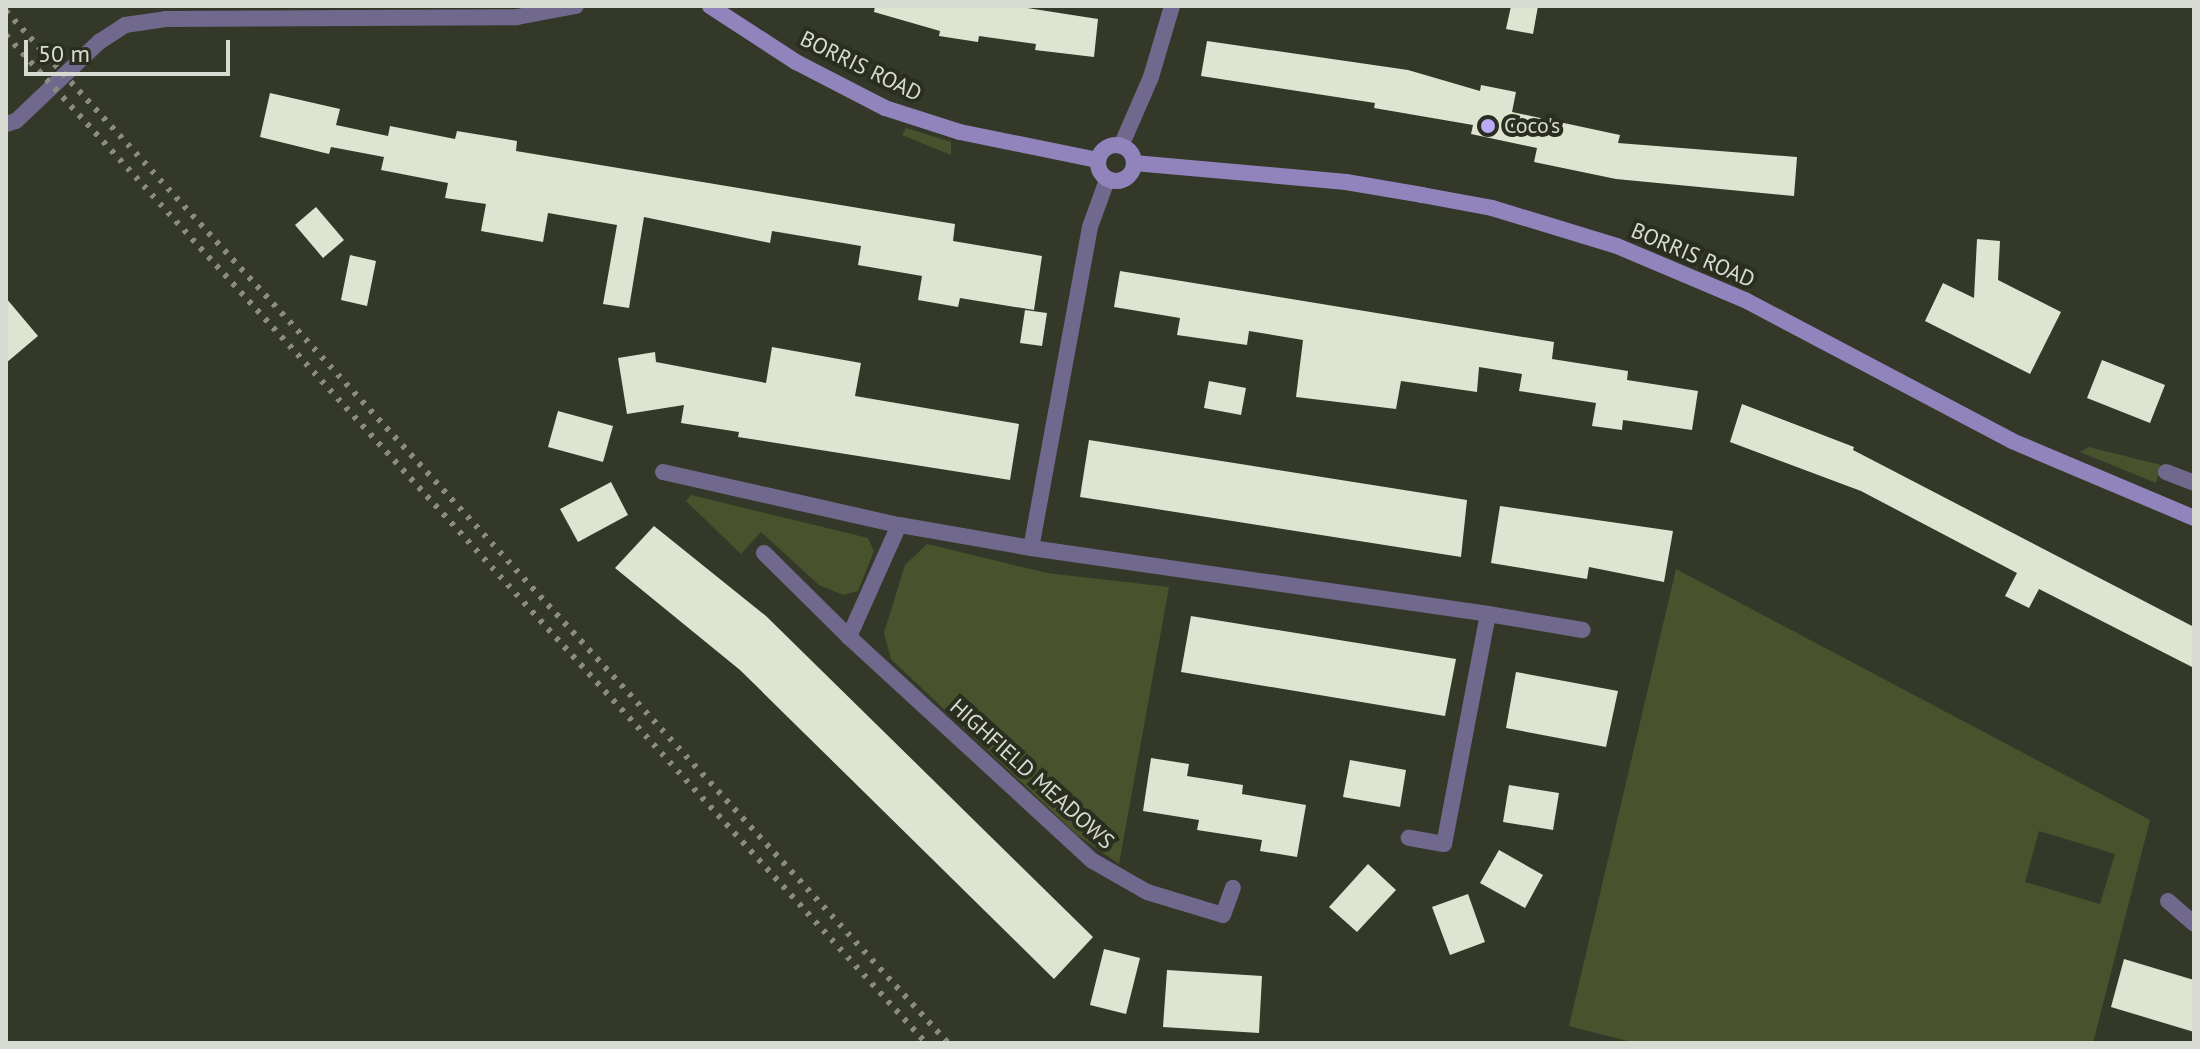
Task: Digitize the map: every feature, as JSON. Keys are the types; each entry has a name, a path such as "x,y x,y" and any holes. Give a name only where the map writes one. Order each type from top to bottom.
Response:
{"street":[{"path":"6,124 16,121 99,42 125,25 166,19 517,17 576,6"},
{"name":"BORRIS ROAD","path":"710,6 796,62 885,108 960,132 1098,160"},
{"path":"1121,146 1151,77 1172,6"},
{"path":"1031,548 1090,227 1107,180 1098,160 1104,149 1121,146"},
{"path":"1107,180 1126,179 1134,163 1121,146"},
{"name":"BORRIS ROAD","path":"1134,163 1346,182 1492,208 1603,241 1745,300 2012,441 2194,518"},
{"path":"663,472 899,525 1031,548 1583,630"},
{"path":"2166,472 2194,483"},
{"path":"849,637 899,525"},
{"name":"HIGHFIELD MEADOWS","path":"764,553 849,637 1093,861 1147,892 1223,915 1233,888"},
{"path":"1409,838 1444,844 1488,614"},
{"path":"2168,901 2194,924"}],"green space":[{"path":"906,128 951,142 951,155 902,135"},
{"path":"2089,447 2161,465 2156,483 2080,452"},
{"path":"691,495 868,538 874,551 858,591 843,595 819,585 761,532 741,554 686,501"},
{"path":"927,544 1047,573 1169,587 1119,864 1076,834 891,659 884,633 905,565"},
{"path":"1676,569 2150,820 2093,1043 1635,1043 1569,1026","holes":["2039,831 2115,854 2100,904 2025,882"]}],"building":[{"path":"875,6 1014,6 1098,19 1094,57 1035,50 1036,44 979,36 978,42 939,36 940,31 874,12"},
{"path":"1511,6 1538,6 1533,34 1506,29"},
{"path":"1207,41 1408,70 1480,91 1481,85 1516,92 1512,112 1620,135 1618,143 1797,157 1794,196 1616,179 1534,162 1537,148 1471,134 1473,125 1374,108 1375,103 1201,76"},
{"path":"270,93 340,109 336,125 388,136 390,126 455,139 457,131 517,141 516,151 955,224 953,241 1042,256 1034,310 960,298 958,307 918,300 922,276 858,265 861,246 772,231 770,243 644,217 629,308 603,304 617,225 548,213 543,242 481,231 486,204 445,198 448,183 381,170 384,157 331,147 329,154 260,137"},
{"path":"316,207 344,240 323,258 295,225"},
{"path":"1977,239 2000,241 1998,280 2061,312 2030,374 1925,321 1943,283 1974,298"},
{"path":"350,255 376,261 367,306 341,300"},
{"path":"1120,271 1554,342 1552,359 1628,371 1627,380 1698,391 1692,430 1623,420 1622,430 1592,426 1596,403 1519,391 1522,374 1479,367 1477,392 1401,381 1396,409 1296,397 1303,340 1249,331 1247,345 1177,335 1180,318 1114,307"},
{"path":"6,298 38,336 6,363"},
{"path":"1025,310 1047,313 1042,346 1020,343"},
{"path":"772,347 861,363 855,396 1019,424 1010,480 738,437 739,432 681,423 684,405 627,414 618,358 655,352 656,362 766,383"},
{"path":"2102,360 2165,385 2150,423 2087,398"},
{"path":"1209,381 1246,388 1241,415 1204,408"},
{"path":"1742,404 1854,447 1853,450 2194,627 2194,668 2039,589 2029,608 2005,596 2017,573 1861,491 1730,442"},
{"path":"558,411 613,426 603,462 548,447"},
{"path":"1089,440 1467,500 1461,557 1080,497"},
{"path":"611,482 628,515 578,542 560,509"},
{"path":"1500,506 1673,531 1664,582 1589,567 1587,579 1491,563"},
{"path":"654,526 766,616 1093,937 1054,979 740,670 615,568"},
{"path":"1191,616 1456,659 1445,716 1181,672"},
{"path":"1516,672 1618,691 1606,747 1506,728"},
{"path":"1151,758 1189,764 1187,776 1243,785 1242,794 1306,805 1297,857 1260,851 1262,840 1197,830 1199,820 1143,811"},
{"path":"1350,760 1406,770 1400,807 1343,797"},
{"path":"1509,785 1559,793 1553,830 1503,822"},
{"path":"1499,850 1543,875 1525,908 1480,883"},
{"path":"1368,864 1396,890 1357,932 1329,907"},
{"path":"1468,894 1485,942 1450,955 1432,907"},
{"path":"1104,949 1140,958 1126,1014 1090,1005"},
{"path":"2124,959 2194,980 2194,1032 2111,1007"},
{"path":"1167,970 1262,976 1259,1033 1163,1027"}],"railway":[{"path":"6,11 948,1043"},
{"path":"6,35 926,1043"}],"place":[{"name":"Coco's","path":"1488,126"}]}
